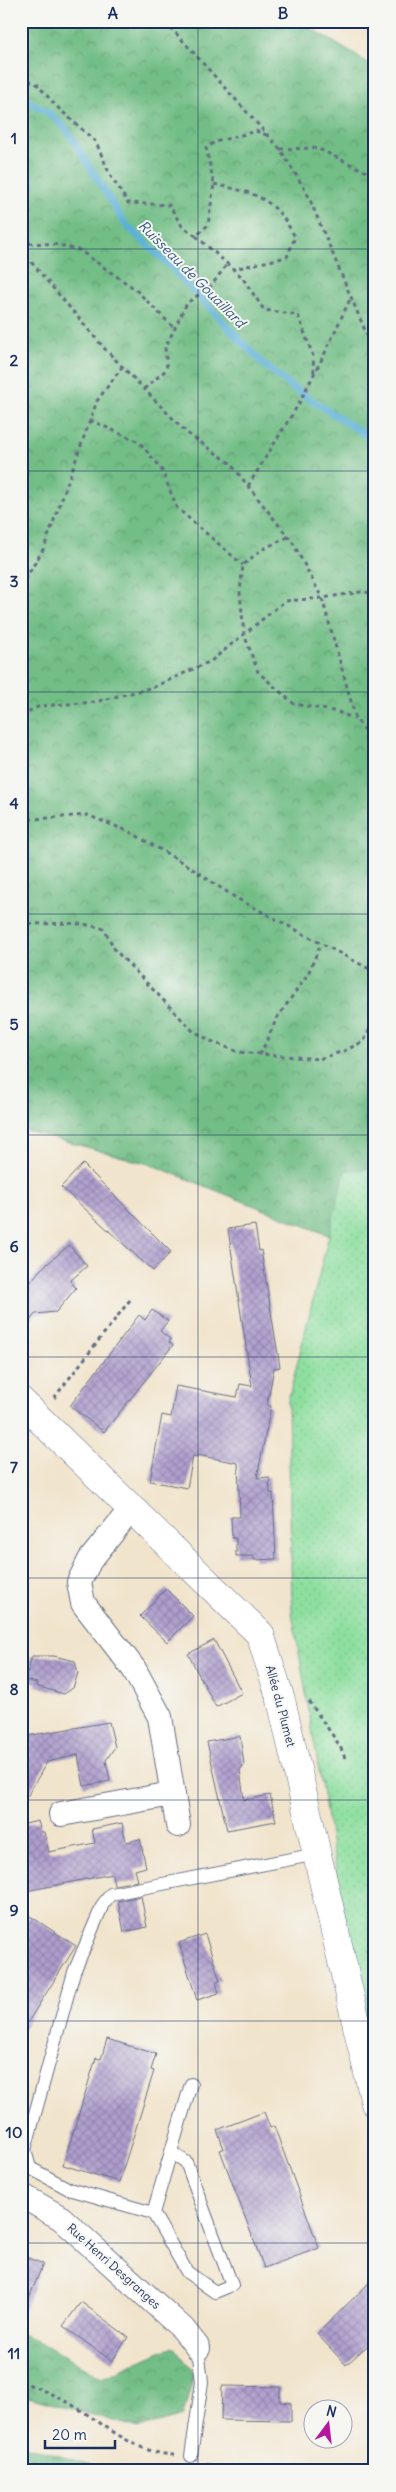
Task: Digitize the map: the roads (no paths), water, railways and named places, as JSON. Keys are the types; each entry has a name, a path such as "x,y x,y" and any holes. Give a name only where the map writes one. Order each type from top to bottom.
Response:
{"street":[{"name":"Allée du Plumet","path":"21,1401 260,1634 281,1700 375,2103"},
{"path":"132,1508 90,1560 79,1582 83,1604 134,1669 160,1717 178,1826"},
{"path":"61,1814 172,1794"},
{"name":"Rue Henri Desgranges","path":"21,2195 61,2218 183,2329 198,2348"}],"lane":[{"path":"171,2152 186,2162 232,2285 215,2292 187,2272 153,2213 69,2189 30,2168 23,2150 74,1972 103,1904 111,1894 317,1854"},
{"path":"153,2213 192,2084"},
{"path":"191,2456 202,2382 198,2348"}],"waterway":[{"name":"Ruisseau de Gouaillard","path":"21,97 49,113 67,130 125,224 170,266 262,363 293,388 375,441"}]}
